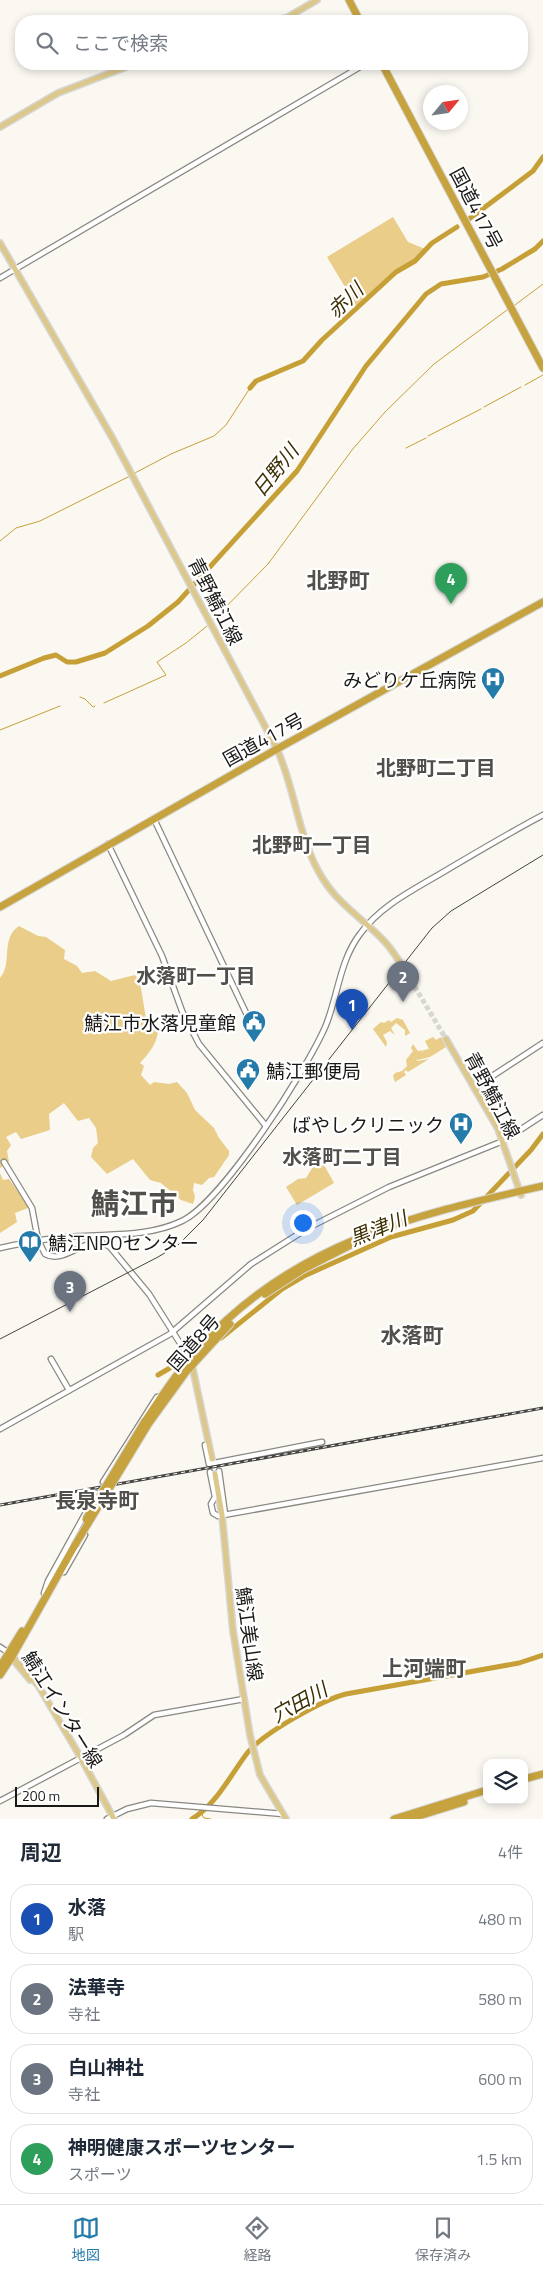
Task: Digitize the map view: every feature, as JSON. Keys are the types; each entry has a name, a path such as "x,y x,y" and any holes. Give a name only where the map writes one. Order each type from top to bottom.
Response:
{"highway":[{"path":"349,0 357,15"},
{"name":"国道417号","path":"385,70 543,368"},
{"name":"国道417号","path":"0,907 277,749 541,603"},
{"name":"国道8号","path":"0,1675 111,1474 191,1361 237,1317 264,1295 302,1270 328,1256 374,1236 474,1204 543,1186"},
{"name":"国道8号","path":"520,1193 543,1190"},
{"name":"国道8号","path":"0,1667 11,1656"},
{"path":"528,1778 543,1774"},
{"path":"528,1783 543,1779"},
{"path":"409,1819 483,1792"},
{"path":"394,1819 473,1796 483,1795"}],"main road":[{"path":"291,15 317,0"},
{"path":"0,127 58,93 118,70"},
{"name":"青野鯖江線","path":"0,243 92,401 277,749 290,785 310,856 330,889 386,942 403,967"},
{"name":"青野鯖江線","path":"446,1039 503,1141 520,1193"},
{"path":"191,1361 212,1459"},
{"name":"鯖江美山線","path":"215,1472 224,1515 229,1598 254,1757 260,1775 285,1817"},
{"name":"鯖江インター線","path":"11,1656 38,1685 80,1759 110,1818"}],"street":[{"path":"0,278 356,70"},
{"path":"541,603 543,611"},
{"path":"0,1248 38,1240 124,1235 157,1230 184,1221 214,1194 266,1126 312,1052 326,1024 351,949 367,926 396,900 543,815"},
{"path":"154,819 256,1034"},
{"path":"108,844 162,956 182,1011 200,1044 266,1126"},
{"path":"474,1088 543,1043"},
{"path":"0,1429 174,1332 251,1264 308,1228 389,1187 503,1141 542,1115"},
{"path":"4,1162 32,1208 38,1240 45,1254 53,1257 95,1242 100,1242 110,1247 149,1294 191,1361"},
{"path":"52,1359 69,1390"},
{"path":"103,1482 150,1407 171,1378 176,1381 115,1477 122,1461"},
{"path":"205,1445 209,1464 322,1442"},
{"path":"215,1472 215,1498 212,1504 213,1512 218,1516 543,1458"},
{"path":"46,1594 48,1581 97,1493"},
{"path":"90,1516 99,1501"},
{"path":"46,1594 56,1586 93,1521"},
{"path":"0,1647 11,1656"},
{"path":"0,1801 124,1735 154,1715 244,1698"},
{"path":"110,1818 127,1809 151,1802 215,1807 285,1817"}],"shaded area":[{"path":"393,217 408,242 425,249 407,265 395,270 357,307 327,257"},
{"path":"19,926 38,936 46,937 65,950 64,959 77,966 82,973 95,971 111,981 135,975 140,982 147,1025 158,1029 155,1043 140,1063 144,1066 141,1075 150,1085 154,1082 169,1084 177,1082 187,1093 195,1110 214,1128 229,1151 229,1155 214,1177 209,1178 202,1185 194,1183 195,1197 193,1204 181,1200 161,1183 150,1180 133,1159 107,1174 91,1157 93,1148 98,1143 96,1128 89,1118 78,1121 64,1103 49,1114 50,1130 21,1139 16,1132 6,1137 11,1145 7,1151 9,1162 0,1168 0,978 6,965 10,938 13,931"},
{"path":"397,1018 403,1020 410,1033 405,1036 405,1030 396,1023 391,1028 395,1035 390,1031 383,1035 387,1042 386,1047 373,1029 381,1022 384,1023 389,1020 391,1022"},
{"path":"433,1037 436,1040 441,1037 446,1047 430,1057 417,1060 416,1057 417,1061 429,1059 408,1072 406,1070 404,1072 406,1075 395,1082 393,1076 407,1066 406,1060 413,1051 411,1048 413,1044 418,1051 423,1050 421,1053 429,1049 425,1041"},
{"path":"316,1162 324,1165 334,1183 297,1205 286,1187 298,1179 306,1178"},
{"path":"0,1173 3,1180 9,1179 28,1205 28,1208 15,1213 17,1222 0,1233"}],"waterway":[{"name":"赤川","path":"469,219 533,171 543,157"},
{"name":"赤川","path":"250,388 256,381 303,361 322,340 396,272 415,261 432,243 457,227"},
{"name":"日野川","path":"0,676 56,655 67,662 76,662 105,653 148,626 178,602 297,471 366,366 426,294 441,284 483,277 502,269 535,249 543,241"},
{"path":"515,305 543,284"},
{"path":"214,619 268,564 352,450 385,412 434,364 507,310"},
{"path":"525,385 543,375"},
{"path":"484,407 521,387"},
{"path":"133,474 171,454 214,436 226,425 250,388"},
{"path":"428,436 481,409"},
{"path":"406,448 426,438"},
{"path":"0,541 16,528 40,521 130,476"},
{"path":"104,703 166,675 157,662 186,643 207,626"},
{"path":"80,697 93,707 95,706"},
{"path":"0,730 60,706"},
{"name":"黒津川","path":"221,1338 282,1289 304,1276 391,1237 453,1220 473,1211 531,1150 543,1134"},
{"name":"黒津川","path":"158,1375 175,1365"},
{"name":"穴田川","path":"192,1819 201,1813 216,1797 248,1752 256,1744 294,1718 323,1703 346,1694 519,1663 543,1655"},
{"path":"201,1813 204,1818 211,1819"}],"tunnel":[{"path":"403,967 446,1039"}],"tram line":[{"path":"0,1339 178,1245 203,1220 432,928 451,911 543,855"}],"railway":[{"path":"0,1505 543,1408"}],"place":[{"name":"神明健康スポーツセンター","path":"451,604"},
{"name":"みどりケ丘病院","path":"493,700"},
{"name":"法華寺","path":"403,1002"},
{"name":"水落","path":"352,1030"},
{"name":"鯖江市水落児童館","path":"254,1043"},
{"name":"鯖江郵便局","path":"248,1091"},
{"name":"ばやしクリニック","path":"461,1145"},
{"name":"鯖江NPOセンター","path":"30,1263"},
{"name":"白山神社","path":"70,1312"}],"district":[{"name":"北野町","path":"338,580"},
{"name":"北野町二丁目","path":"436,767"},
{"name":"北野町一丁目","path":"312,844"},
{"name":"水落町一丁目","path":"196,975"},
{"name":"水落町二丁目","path":"342,1156"},
{"name":"鯖江市","path":"134,1203"},
{"name":"水落町","path":"412,1335"},
{"name":"長泉寺町","path":"97,1500"},
{"name":"上河端町","path":"424,1668"}]}
